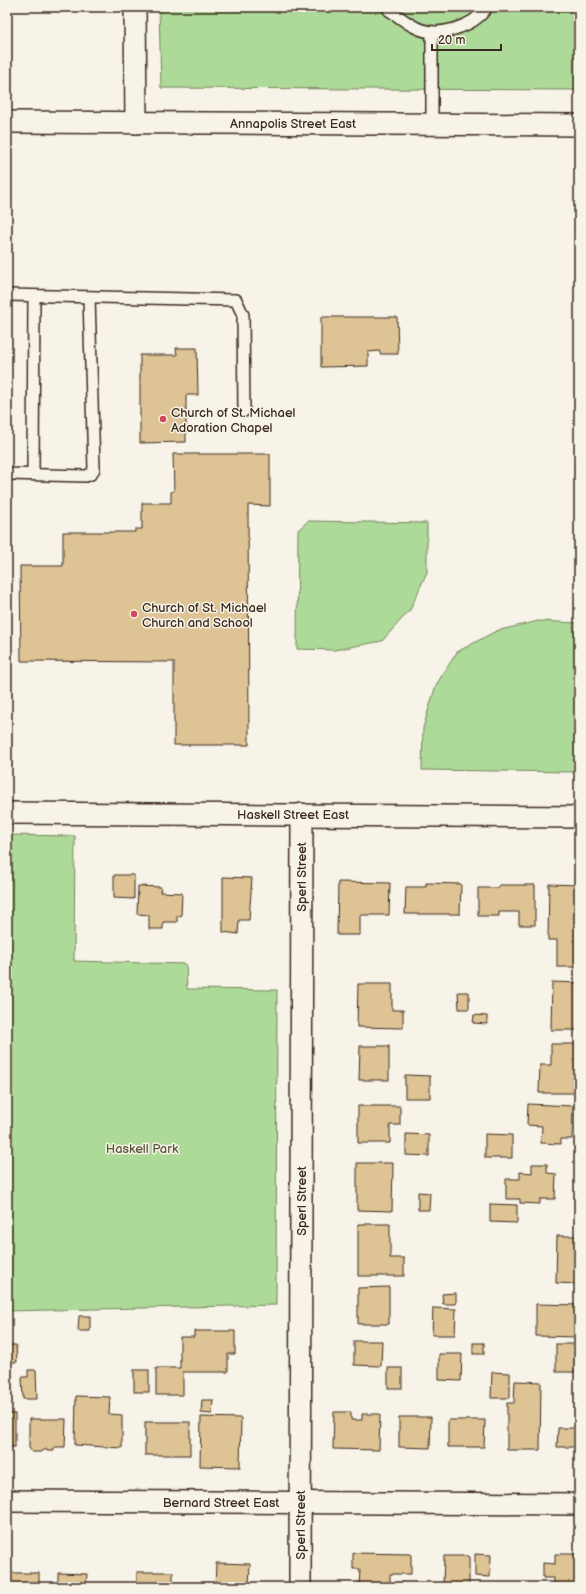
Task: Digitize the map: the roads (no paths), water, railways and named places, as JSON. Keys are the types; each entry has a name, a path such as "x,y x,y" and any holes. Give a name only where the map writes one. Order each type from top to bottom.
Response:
{"street":[{"path":"135,7 136,123"},
{"name":"Annapolis Street East","path":"7,122 579,125"},
{"name":"Haskell Street East","path":"7,813 579,817"},
{"name":"Sperl Street","path":"300,1587 302,814"},
{"name":"Bernard Street East","path":"7,1502 579,1504"}],"lane":[{"path":"388,7 389,10 415,28 432,32 456,29 482,15 487,7"},
{"path":"432,32 432,124"},
{"path":"7,295 236,300 243,315 244,411"},
{"path":"33,474 34,296"},
{"path":"7,474 86,476 91,474 94,469 89,297"}],"place":[{"name":"Church of St. Michael Adoration Chapel","path":"163,419"},
{"name":"Church of St. Michael Church and School","path":"134,614"}],"park label":[{"name":"Haskell Park","path":"142,1148"}]}
